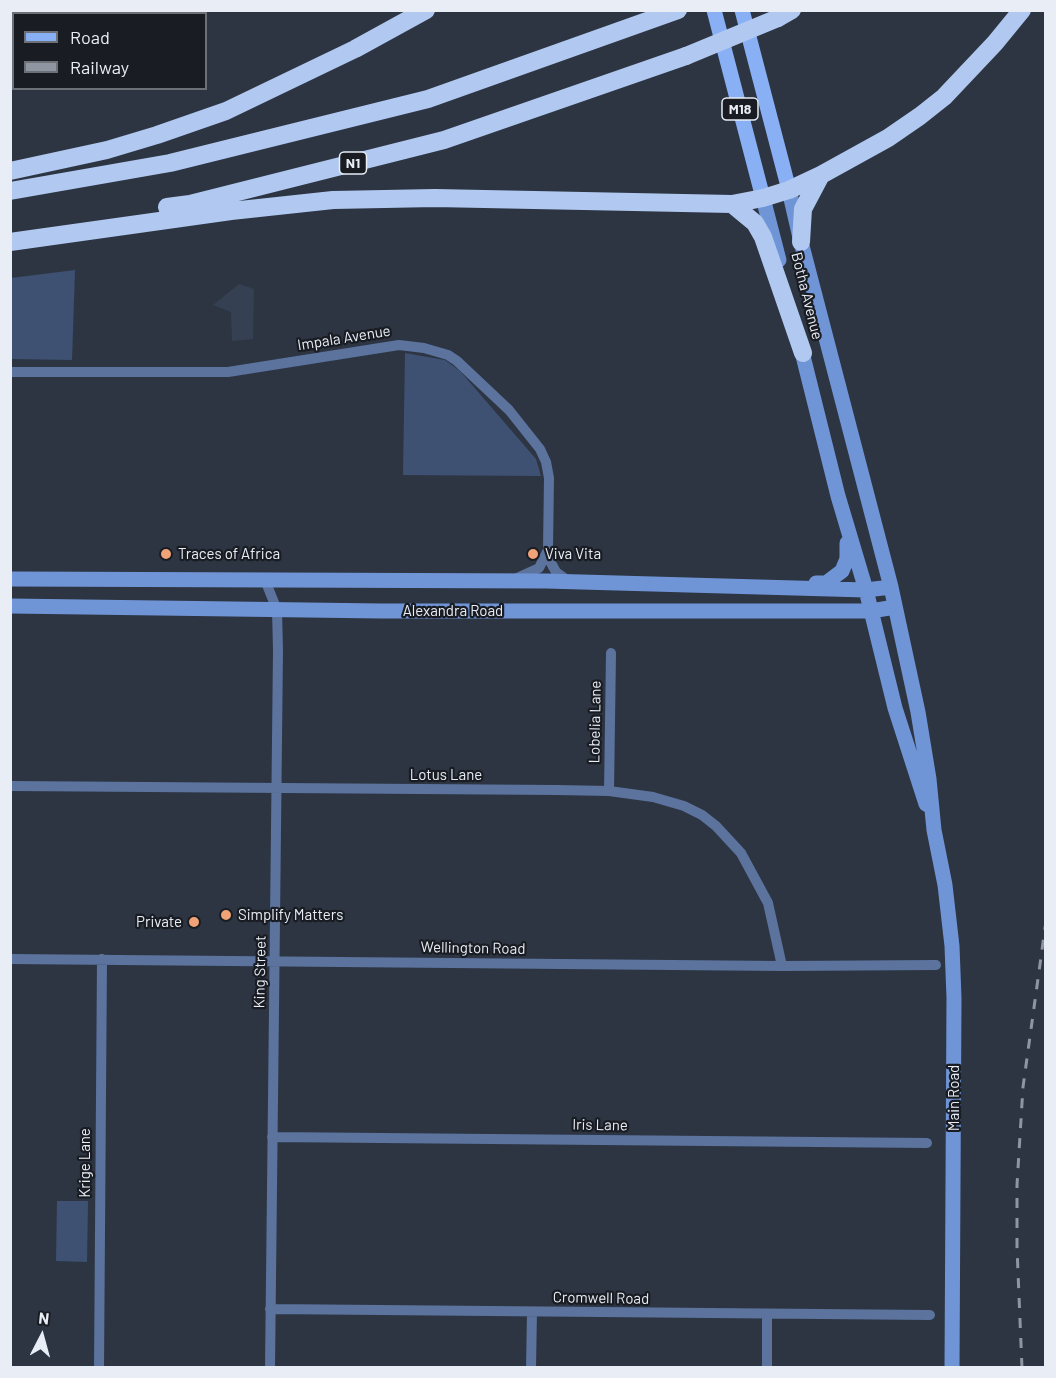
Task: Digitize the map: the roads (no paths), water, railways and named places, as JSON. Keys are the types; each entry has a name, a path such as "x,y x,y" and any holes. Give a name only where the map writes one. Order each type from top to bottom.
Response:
{"highway":[{"path":"10,171 116,147 226,111 324,65 426,10"},
{"path":"10,242 231,211 333,200 435,198 732,204 763,198 789,190 888,138 944,97 995,43 1022,10"},
{"path":"10,191 170,163 428,99 675,12"},
{"name":"N1","path":"10,233 190,204 444,140 686,56 785,14"},
{"path":"801,242 803,209 820,175"},
{"path":"732,204 755,224 763,237 803,353"}],"main road":[{"name":"Botha Avenue","path":"714,10 838,496 866,590"},
{"name":"Botha Avenue","path":"742,10 891,587"},
{"path":"756,587 826,583 842,571 848,553 838,496"},
{"name":"Alexandra Road","path":"10,579 508,581 866,590 891,587"},
{"path":"671,585 686,592 721,596 726,600 728,611"},
{"name":"M18","path":"891,587 895,608"},
{"name":"M18","path":"866,590 871,611"},
{"name":"Alexandra Road","path":"10,606 277,610 871,611 895,608"},
{"name":"Main Road","path":"895,608 924,743 934,830 949,911 953,982 952,1368"},
{"name":"Main Road","path":"871,611 896,708 934,830"}],"street":[{"name":"Impala Avenue","path":"10,372 228,372 399,345 424,348 448,355 509,410 543,456 549,478 548,550 550,561 556,572 570,582"},
{"path":"508,581 533,572 538,568 548,550"},
{"name":"King Street","path":"265,580 277,610 270,1368"},
{"name":"Lobelia Lane","path":"609,791 611,653"},
{"name":"Lotus Lane","path":"10,786 609,791 653,797 702,815 725,834 747,862 768,903 782,966"},
{"name":"Wellington Road","path":"10,959 782,966 936,965"},
{"name":"Krige Lane","path":"99,1368 102,959"},
{"name":"Iris Lane","path":"272,1137 927,1143"},
{"name":"Cromwell Road","path":"270,1309 930,1315"},
{"path":"531,1368 532,1312"},
{"path":"767,1315 767,1368"}],"railway":[{"path":"1022,1368 1017,1185 1023,1087 1046,921"}],"place":[{"name":"Traces of Africa","path":"166,554"},
{"name":"Viva Vita","path":"533,554"},
{"name":"Simplify Matters","path":"226,915"},
{"name":"Private","path":"194,922"}]}
